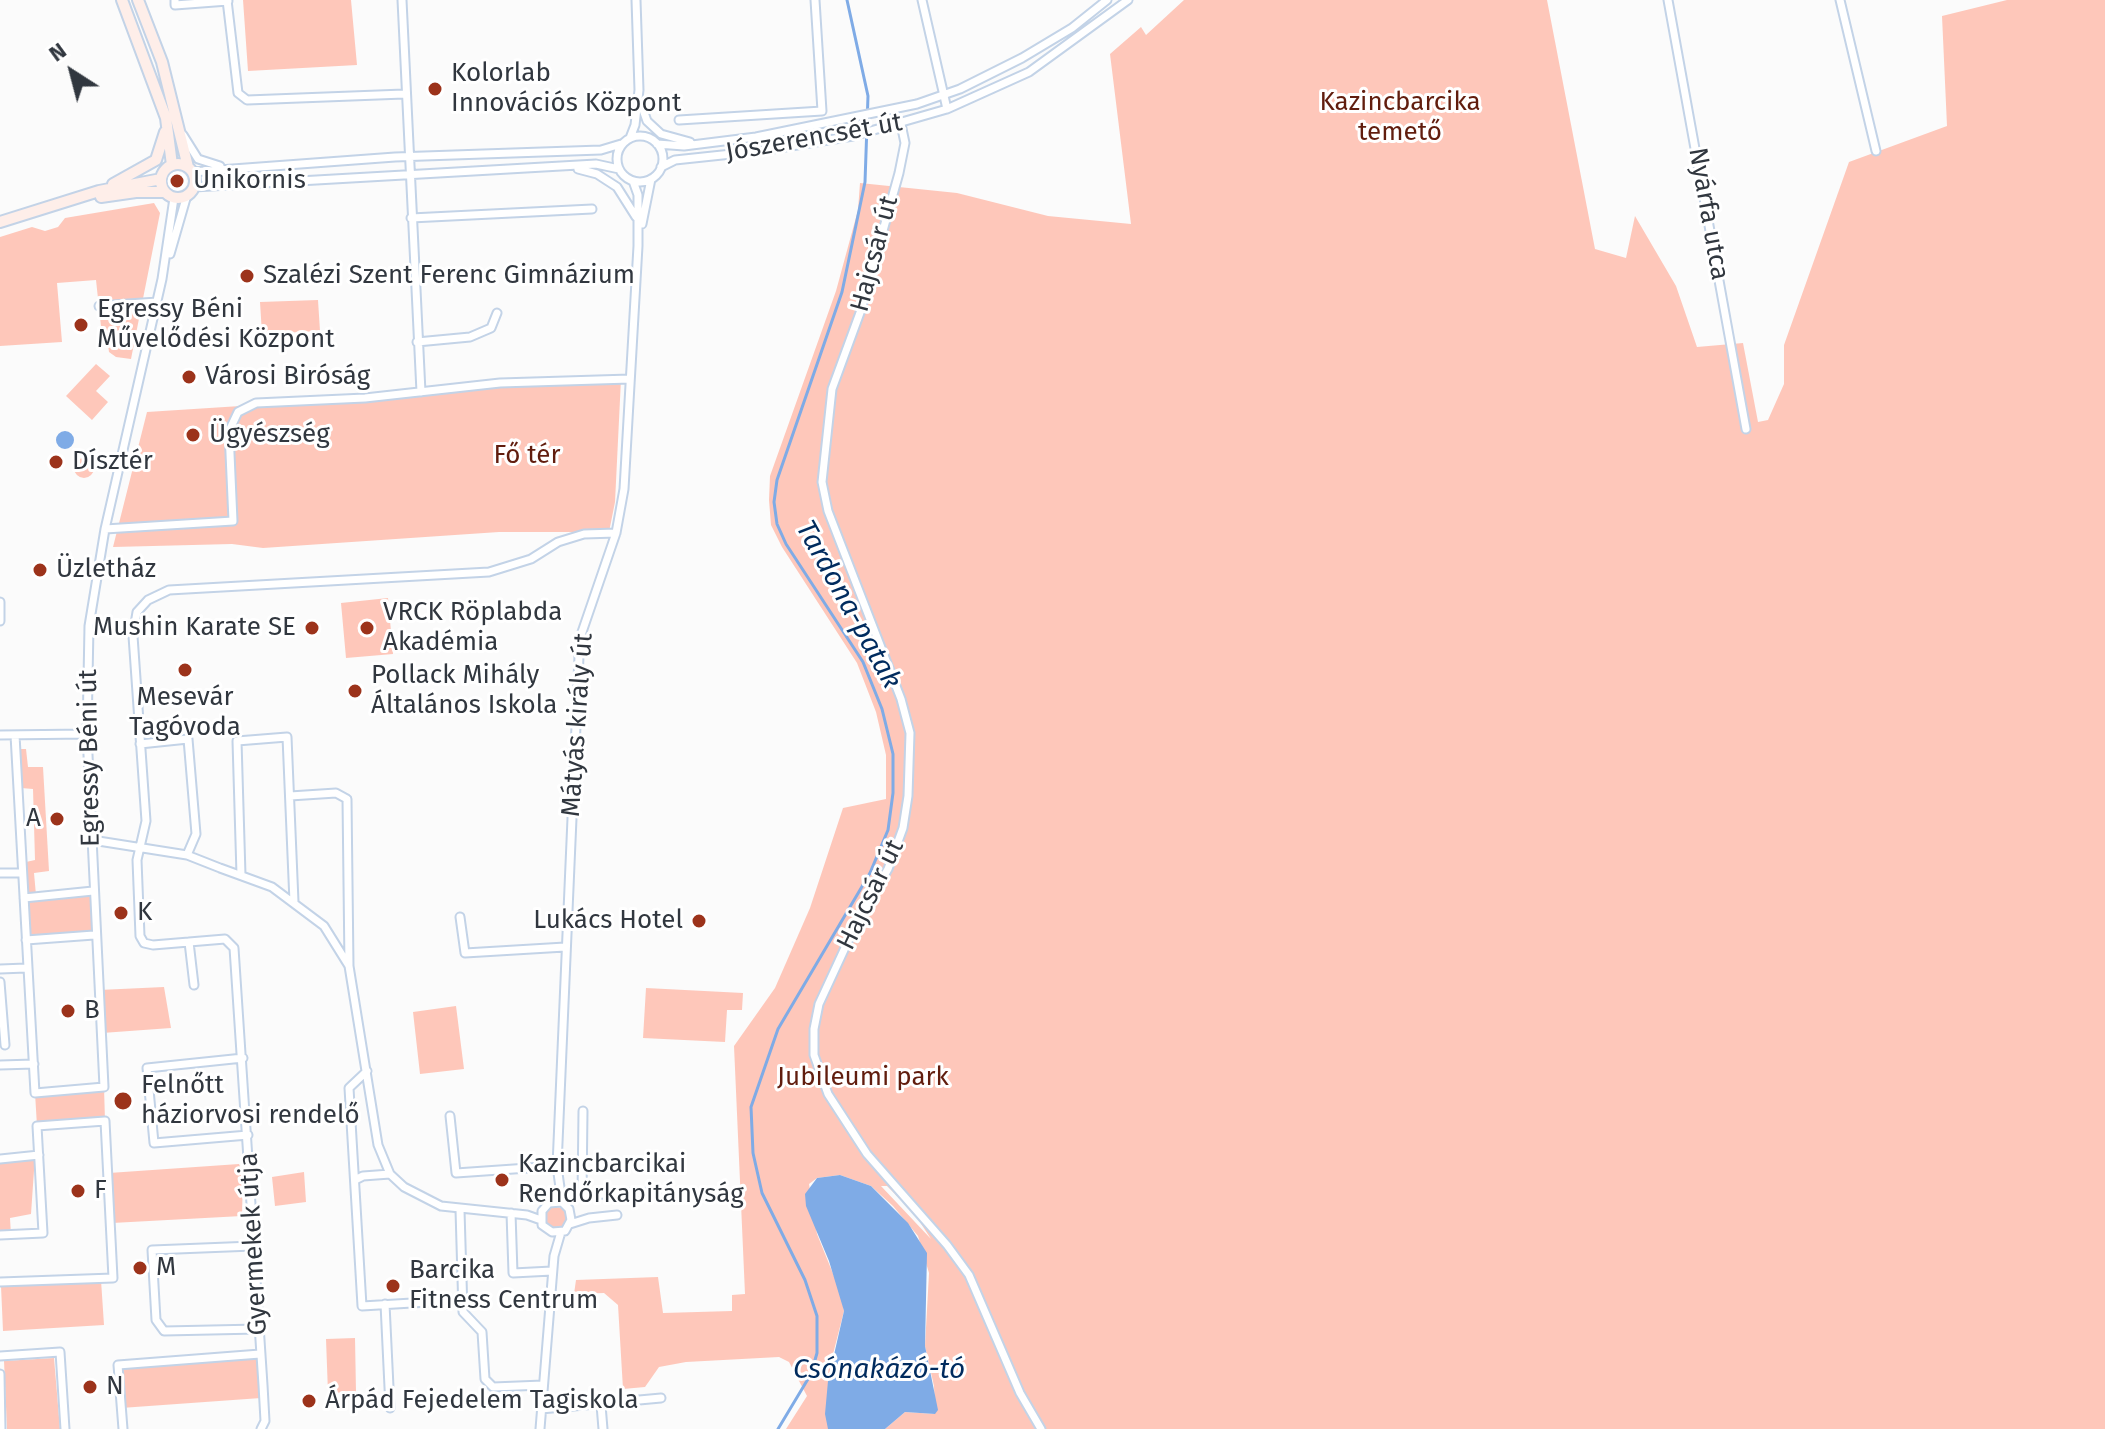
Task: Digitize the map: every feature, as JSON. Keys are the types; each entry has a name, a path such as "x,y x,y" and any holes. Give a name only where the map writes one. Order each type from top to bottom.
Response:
{"street":[{"path":"99,191 161,179 172,165 166,118 122,0"},
{"path":"138,0 162,62 190,170 191,191 162,279"},
{"path":"175,0 175,5 228,0 238,93 247,100 404,94"},
{"path":"402,0 407,156 421,392"},
{"path":"630,138 635,125 639,90 636,0"},
{"path":"679,120 822,111 815,0"},
{"path":"922,0 947,109"},
{"name":"Jószerencsét út","path":"655,141 671,146 712,142 881,114 943,96 1022,58 1072,28 1107,0"},
{"name":"Jószerencsét út","path":"661,167 675,160 760,151 853,136 947,109 1029,72 1128,0"},
{"name":"Nyárfa utca","path":"1668,0 1746,429"},
{"path":"1840,0 1876,151"},
{"path":"638,246 651,179 661,167 663,155 643,111 639,90"},
{"path":"643,111 651,125 666,137 712,142"},
{"path":"0,222 99,191 156,160 165,141 166,118"},
{"name":"Hajcsár út","path":"901,124 905,143 899,173 861,310 832,389 825,429 822,482 828,511 901,699 910,742 906,813 888,869 856,924 819,1004 814,1029 814,1055 828,1094 867,1154 947,1245 969,1275 1020,1393 1041,1429"},
{"path":"182,132 198,159 209,164 234,167"},
{"path":"172,165 190,170 407,156 601,150 640,136 655,141"},
{"path":"619,169 616,156 621,144"},
{"path":"64,204 136,192 169,195 408,174 596,164 619,169 633,181 651,179"},
{"path":"564,167 605,177 623,193 639,222"},
{"path":"161,179 169,195"},
{"name":"Mátyás király út","path":"562,1202 557,1166 581,635 616,533 624,489 639,222 633,181"},
{"name":"Egressy Béni út","path":"34,1064 35,1093 104,1087 94,935 87,734 89,626 105,529 162,279 169,195"},
{"path":"411,218 592,209"},
{"path":"99,306 157,302"},
{"path":"417,342 470,337 491,328 497,313"},
{"path":"105,529 233,521 229,431 238,412 248,405 500,383 630,379"},
{"path":"194,985 189,942 153,945 144,943 140,936 137,860 146,821 134,623 141,606 160,593 489,572 531,559 558,542 584,534 616,533"},
{"path":"0,602 0,621"},
{"path":"0,735 87,734"},
{"path":"0,1065 34,1064 26,968 15,735"},
{"path":"241,875 237,741 287,737 294,902"},
{"path":"140,744 188,739 196,834 187,855"},
{"path":"290,796 336,793 347,799 349,966 378,1147 390,1174 426,1199 460,1210 527,1215 562,1202 570,1210 589,1218"},
{"path":"92,840 187,855 272,887 324,926 349,966"},
{"path":"0,873 22,873"},
{"path":"24,898 93,891"},
{"path":"460,917 465,953 565,947"},
{"path":"26,940 94,935"},
{"name":"Gyermekek útja","path":"189,942 231,941 248,1135 265,1421 261,1429"},
{"path":"0,969 26,968"},
{"path":"0,982 5,1045"},
{"path":"243,1058 147,1068 154,1143 248,1135"},
{"path":"367,1071 349,1088 362,1306 462,1300"},
{"path":"583,1111 582,1195 656,1192"},
{"path":"450,1116 456,1173 557,1166"},
{"path":"0,1235 43,1233 37,1126 105,1121 113,1278 0,1282"},
{"path":"0,1159 39,1155"},
{"path":"355,1180 363,1176 390,1174"},
{"name":"Mátyás király út","path":"545,1210 557,1179"},
{"path":"460,1210 462,1300 465,1317 482,1332 484,1375 489,1385 543,1385"},
{"path":"540,1429 554,1256 554,1232 545,1210"},
{"path":"570,1210 570,1224"},
{"path":"511,1213 513,1273 552,1271"},
{"path":"554,1232 589,1218 617,1215"},
{"path":"253,1246 152,1250 156,1320 164,1331 258,1329"},
{"path":"385,1304 390,1408"},
{"path":"0,1356 60,1352 65,1429"},
{"path":"123,1429 118,1365 260,1354"},
{"path":"0,1374 1,1429"},
{"path":"541,1409 661,1398"},
{"path":"601,1405 603,1429"}],"green space":[{"path":"243,0 351,0 357,65 248,71"},
{"path":"1184,0 1547,0 1595,249 1626,258 1635,216 1676,286 1697,347 1743,343 1758,422 1768,420 1784,384 1784,345 1849,162 1947,126 1942,16 2007,0 2105,0 2105,1429 885,1429 905,1412 935,1414 934,1386 925,1346 929,1273 918,1236 893,1206 871,1186 840,1175 817,1178 809,1184 817,1234 840,1291 844,1311 831,1362 828,1429 786,1429 807,1396 789,1362 779,1357 686,1362 659,1367 645,1387 623,1389 618,1305 604,1293 574,1294 576,1280 658,1277 663,1313 732,1311 732,1295 745,1294 734,1046 775,988 810,908 843,808 886,799 886,755 876,712 857,663 782,547 771,525 769,500 770,476 836,291 858,210 860,183 957,193 1048,216 1131,224 1110,54 1141,27 1146,35","holes":["881,1186 887,1186 914,1213 931,1239"]},
{"path":"154,203 160,213 131,359 116,357 109,352 108,345 103,345 96,280 57,283 62,342 0,346 0,237 32,227 45,231 58,227 65,218"},
{"path":"318,300 320,331 262,334 260,302"},
{"path":"96,364 110,376 96,391 108,402 92,420 66,396"},
{"name":"Fő tér","path":"621,379 615,502 609,532 499,532 263,548 232,544 113,547 147,412 365,398 500,383"},
{"path":"84,458 91,461 94,468 91,475 84,478 77,475 74,468 77,461"},
{"name":"VRCK Röplabda Akadémia","path":"388,598 393,654 346,658 341,603"},
{"path":"19,749 26,749 28,767 43,767 49,871 34,873 36,895 27,896 26,862 35,860 33,789 21,788"},
{"path":"93,891 94,935 26,940 24,898"},
{"path":"164,987 171,1028 102,1033 99,990"},
{"path":"646,988 743,993 742,1010 727,1010 725,1042 643,1038"},
{"path":"456,1006 464,1069 420,1074 413,1012"},
{"path":"104,1087 105,1121 37,1126 35,1093"},
{"path":"35,1156 31,1214 10,1218 11,1235 0,1235 0,1159"},
{"path":"239,1164 243,1174 242,1216 112,1223 109,1173"},
{"path":"304,1172 306,1202 275,1206 272,1177"},
{"path":"556,1207 564,1210 567,1218 564,1226 556,1229 548,1226 545,1218 548,1210"},
{"path":"101,1280 104,1325 3,1331 1,1286"},
{"path":"355,1338 356,1392 328,1393 326,1339"},
{"path":"256,1355 261,1398 121,1408 118,1365"},
{"path":"54,1358 60,1429 7,1429 4,1361"}],"water":[{"path":"65,431 74,440 65,449 56,440"},
{"name":"Csónakázó-tó","path":"840,1175 871,1186 908,1223 927,1253 925,1346 938,1410 935,1414 905,1412 885,1429 828,1429 825,1414 828,1381 844,1311 829,1261 806,1206 805,1194 817,1178"}],"waterway":[{"name":"Tardona-patak","path":"778,1429 811,1374 817,1353 817,1316 805,1280 762,1193 753,1153 751,1107 778,1029 870,873 888,830 893,793 893,754 882,709 863,662 786,544 777,524 774,502 777,480 842,292 865,182 868,96 847,0"}],"place":[{"name":"Kolorlab Innovációs Központ","path":"435,89"},
{"name":"Unikornis","path":"177,181"},
{"name":"Szalézi Szent Ferenc Gimnázium","path":"247,276"},
{"name":"Egressy Béni Művelődési Központ","path":"81,325"},
{"name":"Városi Biróság","path":"189,377"},
{"name":"Ügyészség","path":"193,435"},
{"name":"Dísztér","path":"56,462"},
{"name":"Üzletház","path":"40,570"},
{"name":"Mushin Karate SE","path":"312,628"},
{"name":"VRCK Röplabda Akadémia","path":"367,628"},
{"name":"Mesevár Tagóvoda","path":"185,670"},
{"name":"Pollack Mihály Általános Iskola","path":"355,691"},
{"name":"A","path":"57,819"},
{"name":"K","path":"121,913"},
{"name":"Lukács Hotel","path":"699,921"},
{"name":"B","path":"68,1011"},
{"name":"Felnőtt háziorvosi rendelő","path":"123,1101"},
{"name":"Kazincbarcikai Rendőrkapitányság","path":"502,1180"},
{"name":"F","path":"78,1191"},
{"name":"M","path":"140,1268"},
{"name":"Barcika Fitness Centrum","path":"393,1286"},
{"name":"N","path":"90,1387"},
{"name":"Árpád Fejedelem Tagiskola","path":"309,1401"}],"park label":[{"name":"Kazincbarcika temető","path":"1400,118"},
{"name":"Jubileumi park","path":"863,1078"}]}
